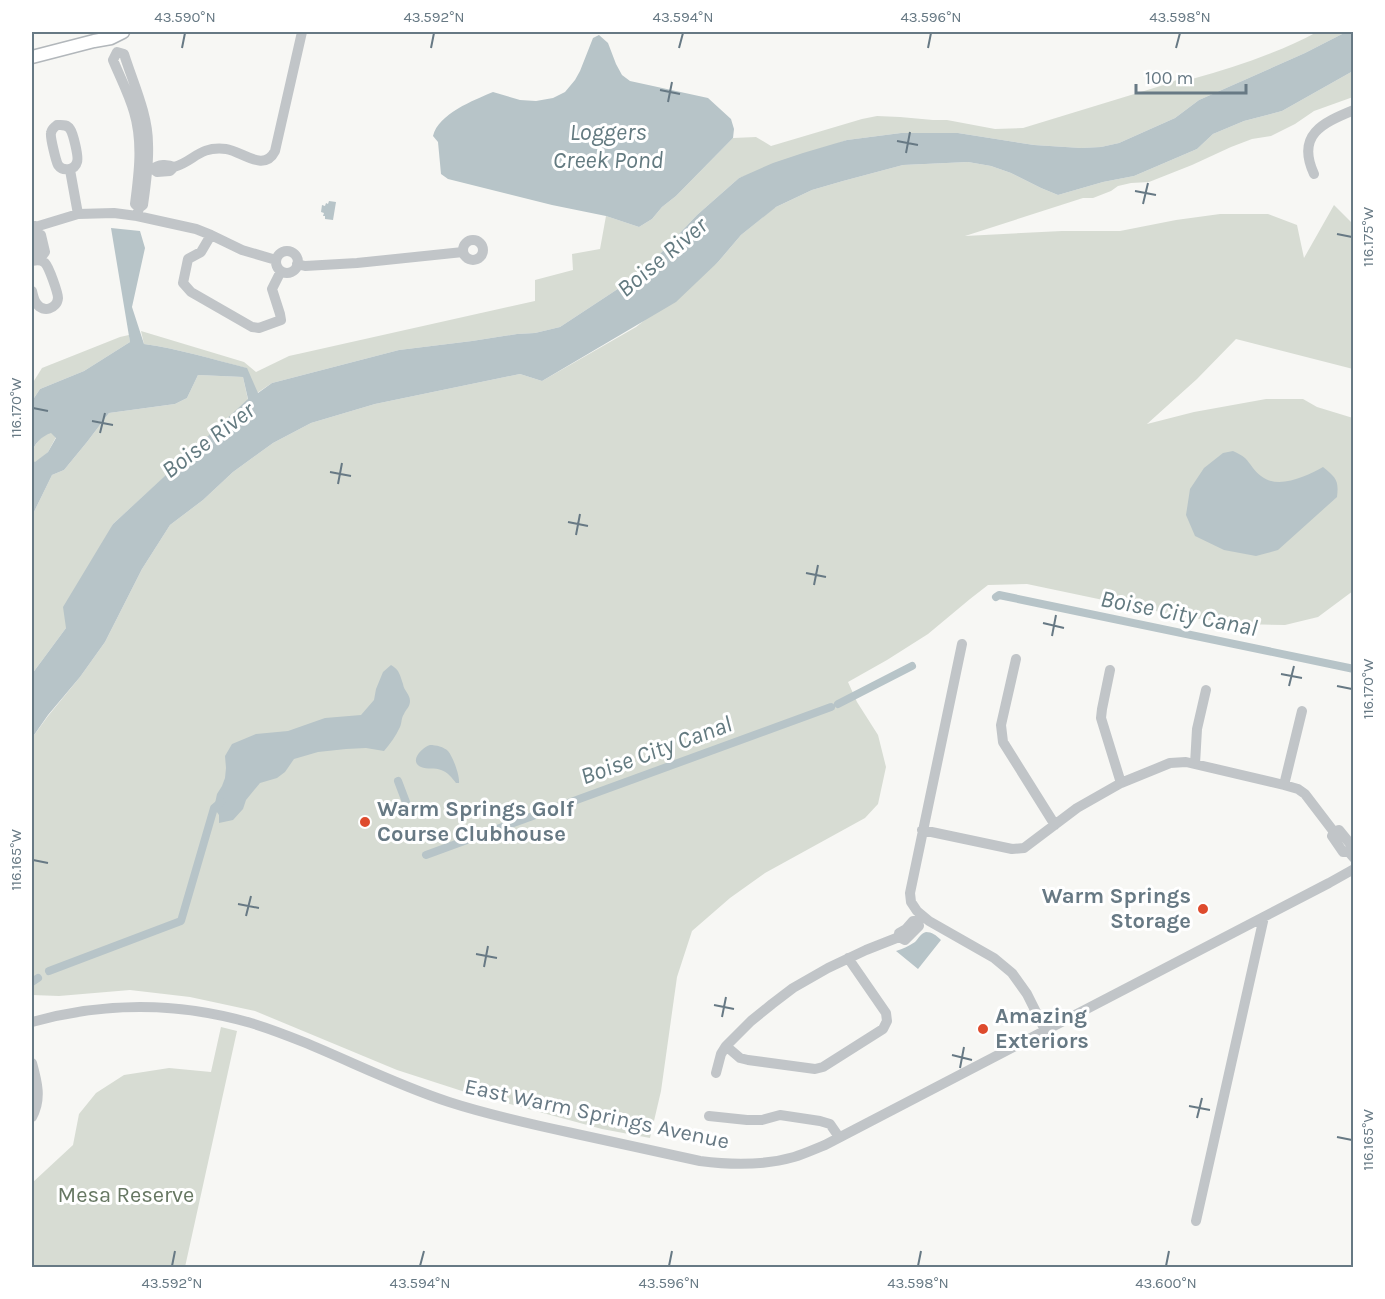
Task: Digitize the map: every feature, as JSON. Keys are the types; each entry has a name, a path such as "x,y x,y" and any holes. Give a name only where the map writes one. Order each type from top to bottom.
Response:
{"main road":[{"path":"32,57 111,38 123,32"}],"street":[{"path":"147,169 157,172 170,171 206,150 234,150 259,160 271,159 278,141 302,32"},
{"path":"111,38 117,51 124,54 143,112 148,142 143,204 138,212"},
{"path":"1314,174 1307,153 1310,140 1318,128 1329,120 1353,110"},
{"path":"70,170 78,214"},
{"path":"32,291 37,304 43,309 50,308 58,300 48,267 43,261 35,261 34,229 78,214 138,212 211,235 242,250 276,260"},
{"path":"211,235 201,252 188,259 183,283 191,292 252,327 259,328 280,320 272,289 281,271"},
{"path":"287,250 296,255 297,264 292,272 288,273 281,271 276,260 280,253 287,250"},
{"path":"297,264 305,266 357,263 463,252"},
{"path":"716,1073 721,1054 726,1046 751,1021 793,988 848,958 899,938 905,940 919,927 920,918 911,902 910,893 962,644"},
{"path":"1016,659 1001,725 1003,742 1054,825"},
{"path":"1110,670 1101,718 1120,783"},
{"path":"1195,764 1197,729 1206,690"},
{"path":"1284,785 1302,711"},
{"path":"922,830 1018,849 1024,848 1091,799 1120,783 1178,762 1298,789 1305,794 1334,832 1339,830 1352,846 1351,855"},
{"name":"East Warm Springs Avenue","path":"32,1022 59,1015 110,1008 146,1007 211,1013 279,1033 422,1093 473,1110 700,1161 756,1164 794,1157 839,1137 1353,869"},
{"path":"1196,1221 1263,917"},
{"path":"920,918 986,953 1003,965 1018,980 1045,1030"},
{"path":"726,1046 740,1058 815,1069 830,1064 883,1029 887,1021 886,1013 848,958"},
{"path":"32,1063 38,1081 39,1097 32,1117"},
{"path":"709,1116 762,1120 780,1115 820,1121 830,1124 839,1137"}],"green space":[{"path":"1317,32 1346,32 1305,53 1199,100 1175,118 1119,143 1081,148 1034,145 958,133 901,133 847,140 739,178 697,215 642,273 560,327 535,333 399,350 272,383 257,393 246,368 183,351 144,344 141,331 244,362 256,372 289,356 535,301 535,280 573,270 572,254 600,249 606,216 639,227 652,219 733,138 756,137 771,146 877,116 947,120 995,129 1023,128 1167,84 1186,76 1192,79 1240,64 1287,47"},
{"path":"1353,71 1353,97 1314,111 1271,136 1252,139 1149,182 1118,186 1093,198 1083,198 965,236 1062,231 1120,231 1220,214 1268,214 1297,225 1304,258 1334,205 1353,224 1353,369 1236,339 1197,379 1147,424 1194,412 1266,399 1303,399 1317,407 1353,418 1353,591 1318,617 1285,625 1241,624 1184,617 1027,584 988,585 928,634 848,682 857,702 878,735 886,767 878,804 865,818 765,873 730,898 692,931 677,977 661,1091 650,1138 602,1129 462,1091 397,1070 255,1011 190,997 130,990 59,996 32,995 32,738 105,642 142,569 170,525 203,500 233,472 273,443 311,423 375,404 520,374 542,381 636,327 718,262 741,235 774,208 812,190 903,165 968,162 991,166 1011,173 1058,195 1134,176 1197,149 1213,134 1244,121 1282,111"},
{"path":"129,335 130,342 84,371 40,389 32,401 32,384 42,368"},
{"path":"198,375 243,377 248,400 113,524 66,628 32,674 32,516 52,475 64,470 109,413 175,404 187,398"},
{"path":"51,432 56,437 48,452 35,463 32,460 34,447 39,440"},
{"name":"Mesa Reserve","path":"221,1027 237,1031 185,1267 32,1267 32,1183 73,1145 79,1114 96,1093 124,1075 169,1068 211,1072"}],"water":[{"name":"Boise River","path":"1346,32 1353,32 1353,71 1282,111 1244,121 1213,134 1197,149 1134,176 1058,195 1011,173 991,166 968,162 903,165 812,190 776,207 741,235 718,262 676,302 542,381 520,374 375,404 311,423 273,443 233,472 203,500 170,525 142,569 105,642 32,738 32,674 66,628 63,607 113,524 248,399 243,377 198,375 187,398 175,404 109,413 64,470 52,475 32,516 32,460 35,462 48,452 56,438 51,433 44,436 36,444 32,454 32,401 40,389 84,371 130,342 111,228 140,231 145,248 132,307 144,344 183,351 247,368 258,393 272,383 399,350 535,333 560,327 642,273 697,215 739,178 803,153 847,140 901,133 958,133 1034,145 1081,148 1119,143 1175,118 1199,100 1305,53"},
{"name":"Loggers Creek Pond","path":"599,35 608,43 622,75 630,81 708,98 731,119 734,129 733,138 652,219 639,227 606,216 448,179 441,174 438,142 433,136 442,121 458,109 493,92 520,100 536,101 553,98 565,92 580,71 593,38"},
{"path":"329,201 336,202 333,220 325,219 324,213 321,212 322,205 325,206"},
{"path":"1233,451 1245,458 1261,476 1276,482 1292,480 1323,467 1336,480 1337,497 1278,550 1256,556 1224,550 1195,536 1186,515 1190,489 1204,468 1223,453"},
{"path":"391,665 399,673 410,701 402,717 401,725 384,751 366,748 346,749 318,752 294,759 285,772 277,778 260,783 233,820 219,823 219,815 214,808 217,794 225,778 225,756 232,744 256,734 288,731 325,718 361,715 374,700 383,672"},
{"path":"430,745 440,746 448,751 456,767 459,783 443,771 423,768 417,764 418,754"},
{"path":"926,932 934,934 941,940 918,969 896,951 915,942"}],"waterway":[{"name":"Boise City Canal","path":"996,597 999,595 1354,669"},
{"name":"Boise City Canal","path":"838,704 912,666"},
{"name":"Boise City Canal","path":"426,855 831,707"},
{"name":"Boise City Canal","path":"398,781 409,810"},
{"name":"Boise City Canal","path":"49,971 181,921 214,808 221,802"},
{"name":"Boise City Canal","path":"32,982 38,978"}],"place":[{"name":"Warm Springs Golf Course Clubhouse","path":"365,822"},
{"name":"Warm Springs Storage","path":"1203,909"},
{"name":"Amazing Exteriors","path":"983,1029"}]}
